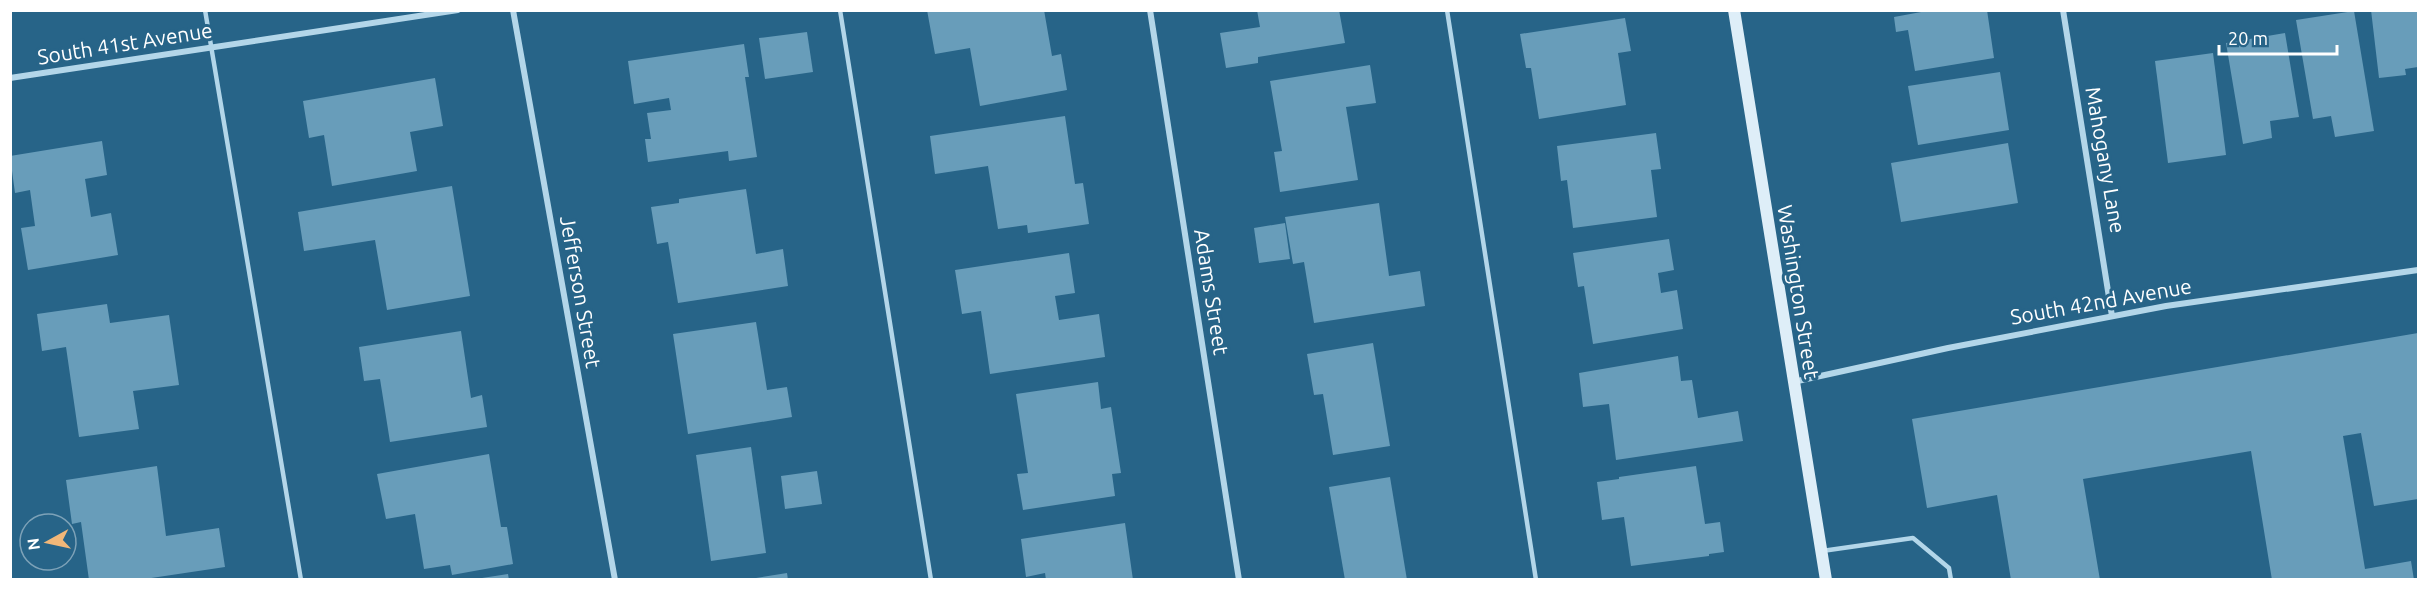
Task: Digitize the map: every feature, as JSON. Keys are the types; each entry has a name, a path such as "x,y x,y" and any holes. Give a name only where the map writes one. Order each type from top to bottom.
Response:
{"street":[{"name":"South 41st Avenue","path":"10,78 458,10"},
{"name":"Jefferson Street","path":"513,10 615,579"},
{"name":"Adams Street","path":"1150,10 1239,579"},
{"name":"Washington Street","path":"1734,10 1826,579"},
{"name":"Mahogany Lane","path":"2062,10 2112,316"},
{"name":"South 42nd Avenue","path":"1793,382 1948,348 2166,306 2418,270"}],"lane":[{"path":"206,10 301,579"},
{"path":"840,10 931,579"},
{"path":"1447,10 1536,579"},
{"path":"1821,551 1913,538 1949,568 1951,579"}],"building":[{"path":"927,10 1044,10 1052,56 1061,54 1067,90 980,106 970,48 935,54"},
{"path":"1257,10 1339,10 1345,43 1258,57 1258,63 1226,68 1220,33 1260,27"},
{"path":"1932,10 1987,10 1994,58 1915,71 1908,30 1896,32 1894,17"},
{"path":"2371,10 2418,10 2418,67 2405,69 2406,75 2379,78"},
{"path":"2354,11 2374,131 2335,137 2331,116 2313,119 2296,20"},
{"path":"1625,18 1631,51 1618,53 1626,105 1539,119 1531,68 1526,68 1520,34"},
{"path":"807,32 813,72 765,79 759,38"},
{"path":"2285,33 2299,117 2270,121 2272,138 2243,144 2226,43"},
{"path":"744,44 749,77 745,77 757,157 729,161 728,151 648,162 645,139 651,139 647,113 671,110 669,98 634,104 628,61"},
{"path":"2213,53 2226,155 2168,163 2155,61"},
{"path":"1370,65 1376,103 1346,107 1358,180 1280,192 1274,152 1282,151 1270,81"},
{"path":"2000,72 2009,130 1918,145 1908,86"},
{"path":"435,78 443,126 410,132 417,171 332,186 324,135 309,138 303,101"},
{"path":"1065,116 1075,184 1083,183 1089,224 1028,233 1027,225 998,229 988,166 935,174 930,136"},
{"path":"1656,133 1661,169 1651,170 1657,217 1573,228 1567,180 1561,181 1557,146"},
{"path":"102,141 107,175 85,179 91,217 111,213 118,255 28,270 21,228 35,226 30,190 15,193 10,156"},
{"path":"2008,143 2018,203 1901,222 1891,163"},
{"path":"452,186 470,296 387,310 375,240 304,251 298,212"},
{"path":"746,189 756,254 783,249 788,286 678,303 668,242 657,244 651,207 679,203 679,199"},
{"path":"1379,203 1389,276 1420,271 1425,306 1314,323 1304,262 1293,264 1285,217"},
{"path":"1285,223 1290,259 1259,263 1254,228"},
{"path":"1669,239 1674,270 1658,273 1661,293 1677,290 1683,329 1593,344 1584,286 1578,287 1573,253"},
{"path":"1069,253 1075,293 1055,296 1059,320 1099,314 1105,357 990,374 981,311 962,314 955,270"},
{"path":"107,304 110,323 169,315 179,385 133,391 139,429 79,437 66,347 42,351 37,314"},
{"path":"756,322 767,390 787,387 792,417 688,434 673,334"},
{"path":"461,331 471,398 482,395 487,427 390,442 380,379 364,381 359,347"},
{"path":"2418,333 2418,499 2374,506 2361,433 2343,436 2365,569 2411,561 2414,580 2272,580 2251,451 2083,479 2100,580 2011,580 1997,495 1927,508 1912,419"},
{"path":"1373,343 1390,446 1333,455 1323,394 1314,395 1307,354"},
{"path":"1678,356 1681,381 1692,380 1698,418 1738,411 1743,441 1616,460 1609,404 1583,407 1579,373"},
{"path":"1098,382 1101,409 1111,407 1121,473 1112,474 1115,496 1023,510 1017,474 1028,473 1016,394"},
{"path":"751,447 766,553 711,561 696,455"},
{"path":"489,454 501,527 507,527 513,564 452,575 450,565 424,569 415,514 386,519 377,474"},
{"path":"157,466 166,536 219,528 225,567 138,580 89,580 81,522 78,523 78,512 70,512 66,480"},
{"path":"1696,466 1705,524 1720,522 1724,552 1631,566 1624,517 1602,520 1597,482"},
{"path":"817,471 822,504 785,509 781,476"},
{"path":"1390,477 1407,580 1345,580 1329,487"},
{"path":"1125,523 1133,580 1046,580 1045,573 1026,577 1021,539"},
{"path":"787,573 788,580 756,580 756,578"},
{"path":"508,574 509,580 482,580 482,578"}]}
